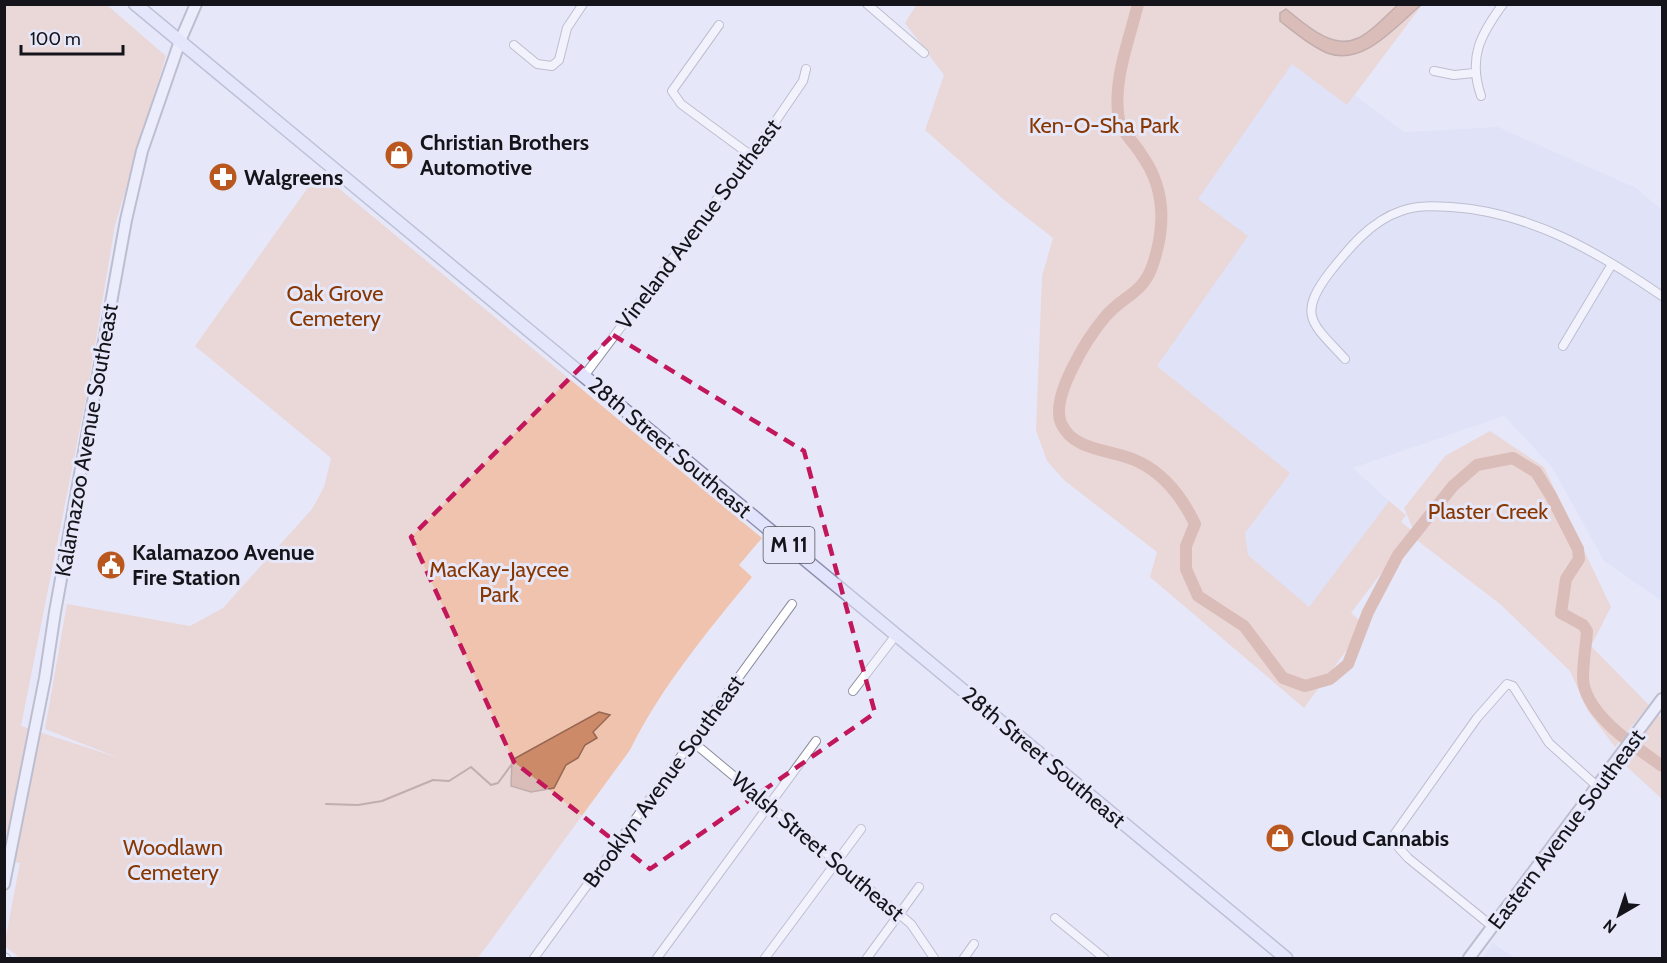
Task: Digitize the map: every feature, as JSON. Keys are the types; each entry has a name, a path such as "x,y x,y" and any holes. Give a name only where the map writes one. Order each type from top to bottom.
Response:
{"main road":[{"name":"28th Street Southeast","path":"135,4 1286,958"},
{"name":"Kalamazoo Avenue Southeast","path":"4,884 45,678 126,220 142,152 180,41 196,4"},
{"name":"Eastern Avenue Southeast","path":"1469,958 1662,699"}],"street":[{"path":"514,45 537,64 552,66 559,60 567,28 583,4"},
{"path":"867,4 924,53"},
{"path":"1481,96 1474,73 1477,49 1491,20 1503,4"},
{"path":"719,25 672,91 681,104 749,154"},
{"name":"Vineland Avenue Southeast","path":"584,376 803,81 806,69"},
{"path":"1434,70 1454,75 1474,73"},
{"path":"1345,359 1317,328 1311,316 1311,302 1342,257 1371,227 1401,211 1429,206 1469,209 1519,219 1574,241 1662,296"},
{"path":"1563,346 1612,264"},
{"name":"Brooklyn Avenue Southeast","path":"534,958 792,604"},
{"path":"853,691 897,635"},
{"path":"1493,927 1408,858 1391,840 1476,718 1507,684 1513,686 1549,743 1598,787"},
{"path":"657,958 816,741"},
{"name":"Walsh Street Southeast","path":"693,742 900,914 919,933 934,958"},
{"path":"765,958 861,829"},
{"path":"867,958 919,887"},
{"path":"1055,918 1104,958"},
{"path":"964,958 974,944"}],"highlighted area":[{"path":"613,335 804,451 875,713 650,869 514,762 411,537"}],"shaded area":[{"path":"1398,5 1421,5 1390,33 1366,50 1340,56 1327,53 1308,43 1280,21 1280,13 1286,9 1319,34 1338,41 1348,41 1368,32"},
{"path":"1292,63 1347,105 1355,95 1404,132 1498,127 1636,188 1662,210 1662,601 1604,561 1552,467 1504,416 1353,468 1389,501 1309,608 1248,555 1245,533 1289,473 1157,366 1247,236 1197,199"},
{"path":"599,712 610,715 593,732 597,738 585,745 578,758 566,765 554,788 531,792 511,786 512,760"},
{"path":"1493,943 1515,958 1482,958"}],"green space":[{"name":"Ken-O-Sha Park","path":"917,4 1422,5 1347,105 1292,64 1198,199 1248,236 1157,366 1290,473 1245,533 1248,555 1309,607 1389,501 1406,515 1401,522 1413,531 1351,613 1365,625 1304,708 1150,577 1157,552 1065,481 1047,461 1036,430 1042,276 1053,238 1003,199 925,130 944,75 905,23"},
{"path":"5,5 107,5 166,56 115,225 87,393 21,726 119,758 45,729 67,604 190,626 223,608 312,509 324,487 331,458 195,346 319,172 762,538 739,565 752,577 686,660 656,704 630,750 478,958 20,958 4,946 20,863 5,861"},
{"name":"Plaster Creek","path":"1490,431 1544,467 1611,607 1591,646 1649,705 1615,747 1588,711 1570,671 1500,604 1418,541 1404,508 1445,456"},
{"path":"1657,714 1662,718 1662,799 1625,765"}],"waterway":[{"name":"Plaster Creek","path":"1138,4 1122,62 1117,106 1122,129 1149,167 1159,192 1161,219 1158,247 1145,281 1105,317 1089,338 1072,368 1061,398 1059,412 1061,423 1067,433 1085,445 1129,458 1149,467 1173,488 1195,524 1186,546 1186,569 1198,596 1244,626 1283,678 1305,686 1330,679 1348,664 1368,612 1398,555 1453,486 1477,465 1513,458 1536,472 1578,549 1579,559 1566,579 1561,613 1583,625 1587,631 1583,678 1592,704 1613,728 1662,766"},
{"path":"326,804 358,805 382,801 433,780 449,781 471,767 491,785 498,783 512,764"}],"place":[{"name":"Christian Brothers Automotive","path":"399,155"},
{"name":"Walgreens","path":"223,177"},
{"name":"Kalamazoo Avenue Fire Station","path":"111,565"},
{"name":"Cloud Cannabis","path":"1280,838"}],"park label":[{"name":"Oak Grove Cemetery","path":"335,306"},
{"name":"MacKay-Jaycee Park","path":"499,582"},
{"name":"Woodlawn Cemetery","path":"173,860"}]}
